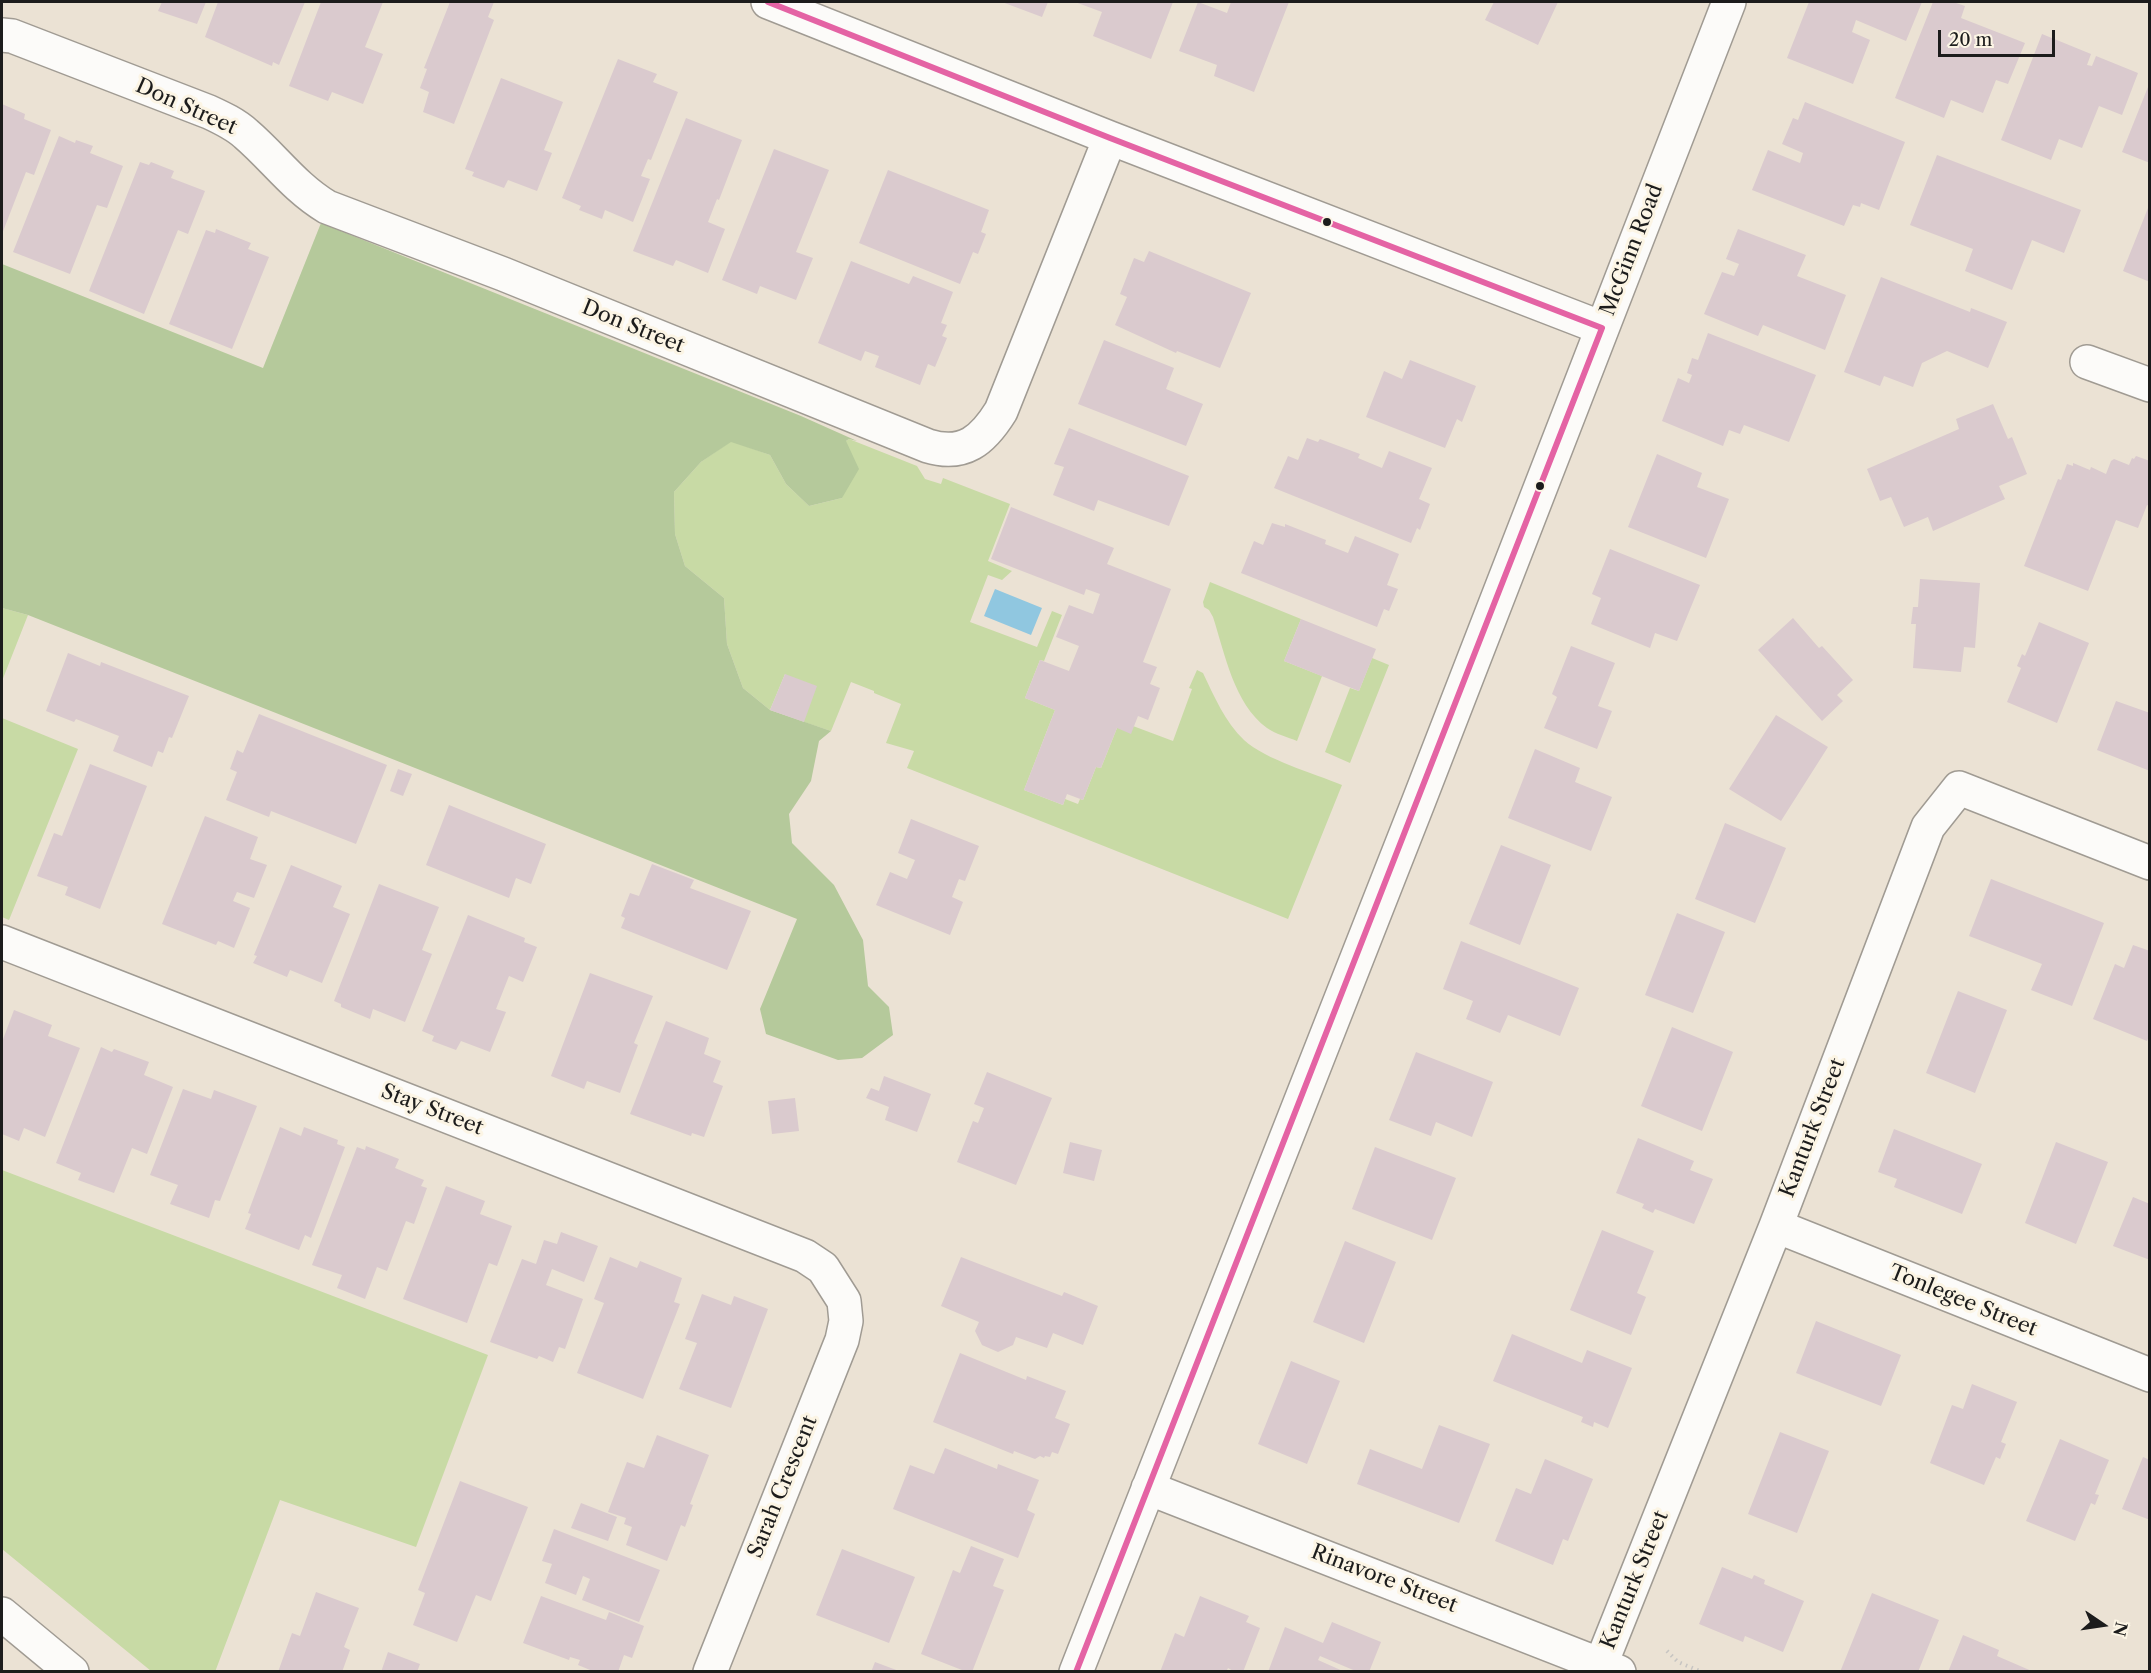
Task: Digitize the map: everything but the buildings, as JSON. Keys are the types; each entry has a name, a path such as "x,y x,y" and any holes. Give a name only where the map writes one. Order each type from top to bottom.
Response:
{"street":[{"path":"768,2 1110,138 1602,328"},
{"name":"McGinn Road","path":"1076,1671 1729,2"},
{"name":"Don Street","path":"2,35 12,36 209,112 231,123 246,133 309,196 327,207 502,274 945,451 974,442 990,430 1001,411 1110,138"},
{"path":"2087,362 2150,385"},
{"name":"Kanturk Street","path":"1610,1668 1928,827 1959,788 2150,863"},
{"name":"Stay Street","path":"2,942 805,1256 823,1268 844,1301"},
{"name":"Tonlegee Street","path":"1776,1226 2150,1375"},
{"name":"Sarah Crescent","path":"710,1671 842,1340 846,1321 844,1301"},
{"name":"Rinavore Street","path":"1148,1488 1610,1668"},
{"path":"2,1614 72,1671"}],"path":[{"path":"1667,1651 1678,1662 1702,1671"}],"green space":[{"path":"321,223 801,416 857,441 849,439 846,441 859,469 842,498 809,506 786,484 770,455 731,442 701,462 674,492 675,534 685,566 724,598 727,644 743,688 770,710 831,731 819,741 811,781 789,814 792,843 834,885 863,940 868,986 889,1007 893,1035 862,1058 838,1060 766,1034 760,1009 797,919 28,615 2,608 2,264 263,368"},
{"path":"849,439 917,466 925,479 941,484 943,478 1010,504 988,561 1012,571 1002,580 988,575 970,622 1037,647 1052,611 1062,615 1044,661 1040,660 1025,698 1055,710 1024,790 1063,805 1065,799 1078,804 1080,799 1083,800 1096,767 1101,768 1117,728 1133,726 1173,741 1192,689 1189,688 1197,670 1203,673 1226,717 1244,740 1277,760 1342,785 1288,919 907,768 914,751 886,743 901,704 874,693 874,691 851,682 831,731 804,722 785,674 770,710 743,688 727,644 724,598 685,566 675,534 674,492 701,462 731,441 770,455 786,484 809,506 842,498 846,441"},
{"path":"1210,582 1301,619 1284,661 1322,676 1297,741 1267,728 1246,706 1232,677 1213,617 1204,607 1203,602"},
{"path":"2,608 28,615 2,681"},
{"path":"1372,658 1389,665 1350,763 1325,752 1350,688 1359,691"},
{"path":"2,718 78,749 9,920 2,917"},
{"path":"2,1170 488,1355 416,1547 280,1500 215,1672 151,1671 2,1549"}],"water":[{"path":"995,589 1042,608 1031,635 984,616"}],"transit line":[{"path":"768,2 1110,138 1602,328"},
{"path":"1076,1672 1602,328"}]}
